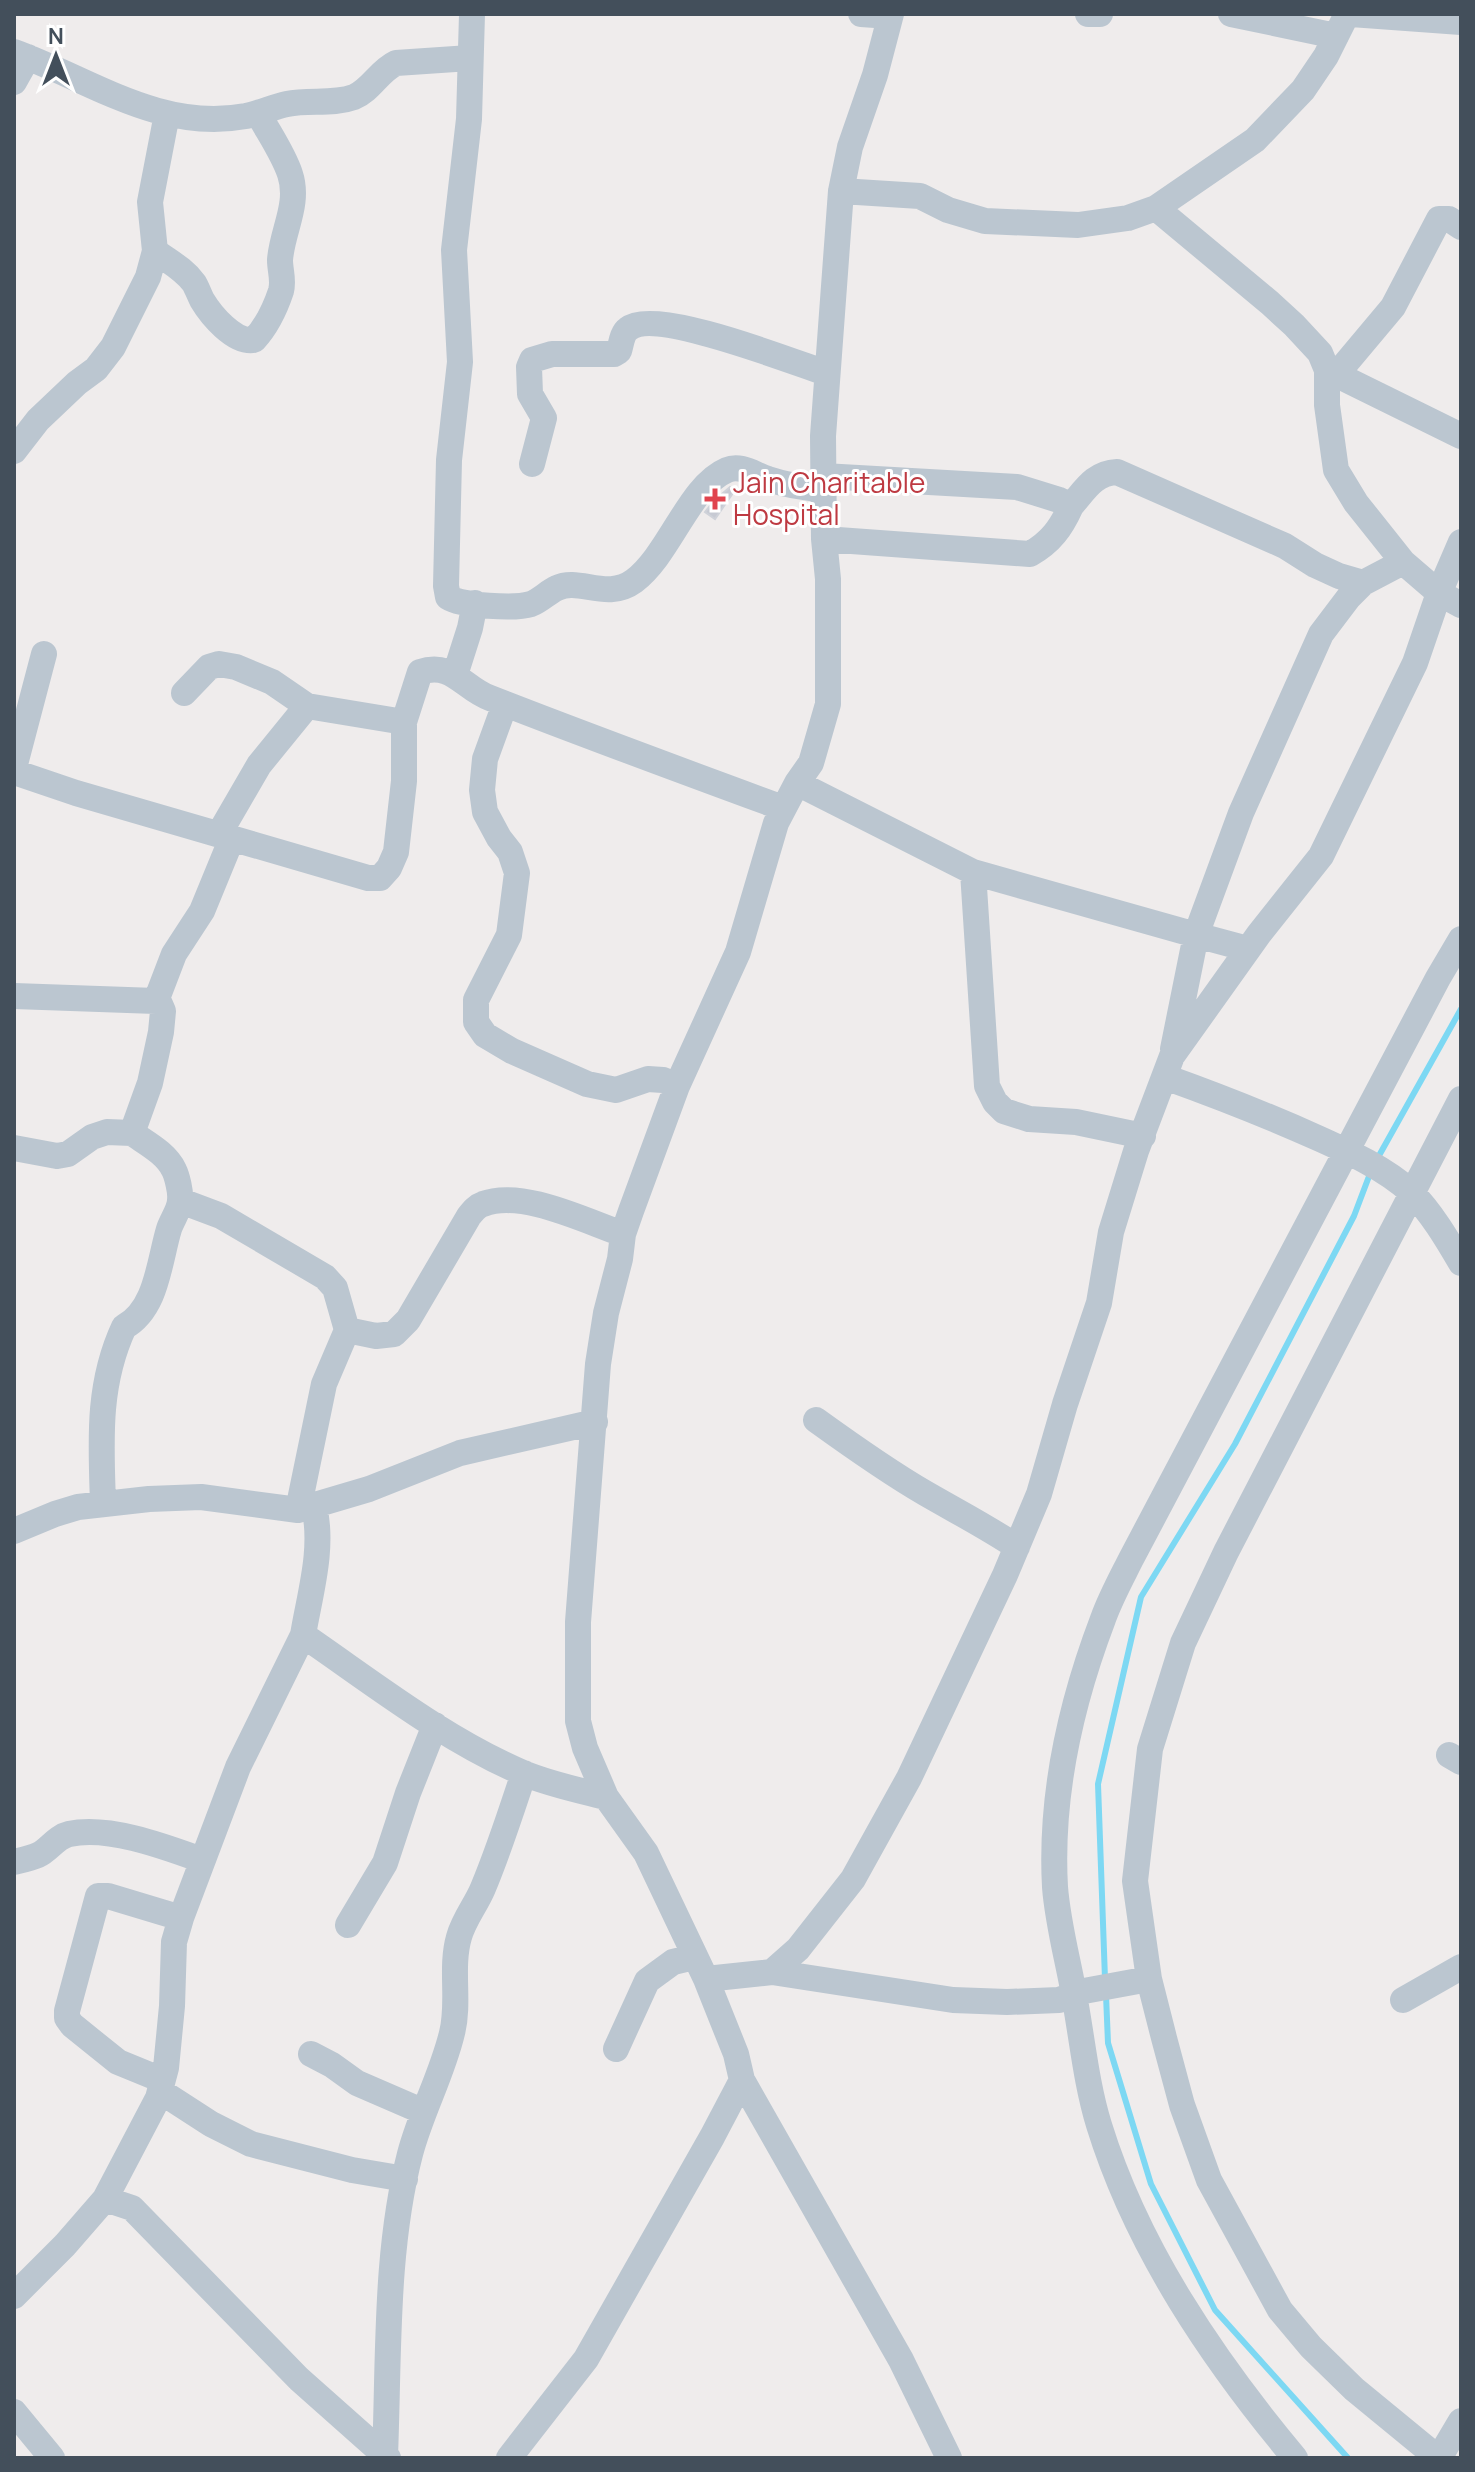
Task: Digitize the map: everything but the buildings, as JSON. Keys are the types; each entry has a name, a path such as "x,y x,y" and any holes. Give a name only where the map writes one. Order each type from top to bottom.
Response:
{"street":[{"path":"472,14 469,119 454,250 460,362 449,460 448,597 455,602 502,606 529,604 563,585 610,590 623,587 634,582 661,554 700,494 728,470 745,470 803,488 823,482 1017,487 1071,506"},
{"path":"861,14 891,15 875,75 850,147 841,191 823,436 828,704 811,763 776,823 738,952 677,1086 623,1234 602,1339 578,1622 577,1694 578,1721 585,1748 606,1797 646,1853 700,1968 736,2054 742,2080 901,2360 949,2458"},
{"path":"1088,14 1100,14"},
{"path":"1231,14 1345,21 1461,22"},
{"path":"841,191 920,196 966,217 1017,223 1078,225 1110,222 1156,208 1255,140 1303,90 1345,21"},
{"path":"14,82 21,55 114,97 167,114 208,119 245,116 285,104 344,100 358,95 386,67 396,63 470,58"},
{"path":"155,251 182,270 195,284 213,316 234,334 248,341 260,334 281,291 280,257 294,200 291,175 258,113"},
{"path":"14,451 38,420 96,369 113,347 148,277 155,251 150,202 167,114"},
{"path":"1156,208 1294,325 1320,353 1332,372 1461,436"},
{"path":"1450,599 1403,562 1356,503 1336,470 1327,405 1332,372 1393,307 1439,219 1449,219 1461,227"},
{"path":"532,464 544,418 530,394 529,367 532,360 552,354 614,354 619,351 625,331 630,327 646,324 694,330 826,373"},
{"path":"824,539 1030,554 1046,545 1060,528 1071,506 1095,478 1105,472 1117,472 1285,546 1339,576 1363,583"},
{"path":"1168,1066 1248,949 1321,856 1415,663 1450,599 1461,542"},
{"path":"772,1972 798,1949 853,1879 909,1778 1017,1547 1039,1494 1099,1303 1111,1232 1136,1151 1168,1066 1196,935 1241,813 1321,634 1363,583 1403,562"},
{"path":"455,675 475,603"},
{"path":"44,654 14,770 76,793 368,878 380,878 389,868 396,852 404,781 404,722 420,672 430,668 441,668 455,675 480,695 783,808"},
{"path":"184,693 209,667 219,664 236,667 272,682 307,706 404,722"},
{"path":"505,704 485,759 482,790 485,812 510,852 517,873 509,935 476,1000 476,1022 485,1035 512,1051 587,1084 616,1090 648,1079 663,1080 677,1086"},
{"path":"156,1001 174,954 202,911 225,836 259,765 307,706"},
{"path":"797,783 973,872 1248,949"},
{"path":"973,872 987,1086 995,1102 1004,1111 1029,1119 1076,1122 1143,1136"},
{"path":"1295,2458 1209,2347 1154,2253 1117,2177 1098,2123 1086,2071 1055,1889 1055,1843 1061,1786 1074,1710 1103,1618 1346,1151 1461,939"},
{"path":"14,996 156,1001 160,1004 163,1011 161,1032 150,1083 132,1133"},
{"path":"1168,1066 1370,1164 1402,1186 1431,1216 1461,1263"},
{"path":"1461,1099 1402,1186 1183,1643 1150,1749 1135,1881 1139,1988 1209,2180 1280,2310 1311,2347 1354,2389 1438,2458 1461,2421"},
{"path":"14,1148 57,1156 68,1154 92,1137 107,1132 132,1133 163,1156 175,1170 181,1201 167,1236 157,1278 138,1318 124,1327 102,1405 103,1503"},
{"path":"347,1330 376,1336 394,1334 408,1320 479,1204 513,1200 542,1206 623,1234"},
{"path":"14,2296 105,2199 161,2086 172,2006 174,1942 181,1918 238,1767 303,1635 316,1557 318,1526 306,1508 324,1384 347,1330 335,1288 325,1277 221,1216 181,1201"},
{"path":"816,1420 876,1463 1017,1547"},
{"path":"14,1531 55,1514 103,1503 189,1497 306,1508 369,1489 460,1453 595,1422"},
{"path":"303,1635 435,1725 524,1773 606,1797"},
{"path":"348,1925 385,1863 435,1725"},
{"path":"386,2457 391,2295 399,2210 410,2154 440,2074 457,2013 455,1990 459,1938 482,1892 524,1773"},
{"path":"14,1862 40,1854 56,1840 69,1834 99,1833 160,1845 202,1860"},
{"path":"181,1918 108,1896 98,1896 67,2011 72,2025 118,2062 161,2086 211,2124 251,2144 352,2170 405,2179"},
{"path":"616,2049 647,1981 673,1962 700,1968 772,1972 953,2000 1007,2002 1076,1999 1139,1988"},
{"path":"1403,2000 1461,1967"},
{"path":"311,2054 357,2083 424,2112"},
{"path":"509,2458 586,2359 742,2080"},
{"path":"105,2199 132,2208 299,2379 386,2457"},
{"path":"14,2412 52,2458"}],"waterway":[{"path":"1376,1161 1461,1009"},
{"path":"1105,1979 1098,1784 1141,1597 1235,1444 1354,1216 1371,1171"},
{"path":"1106,1995 1108,2043 1151,2184 1215,2310 1348,2458"}],"place":[{"name":"Jain Charitable Hospital","path":"715,499"}]}
